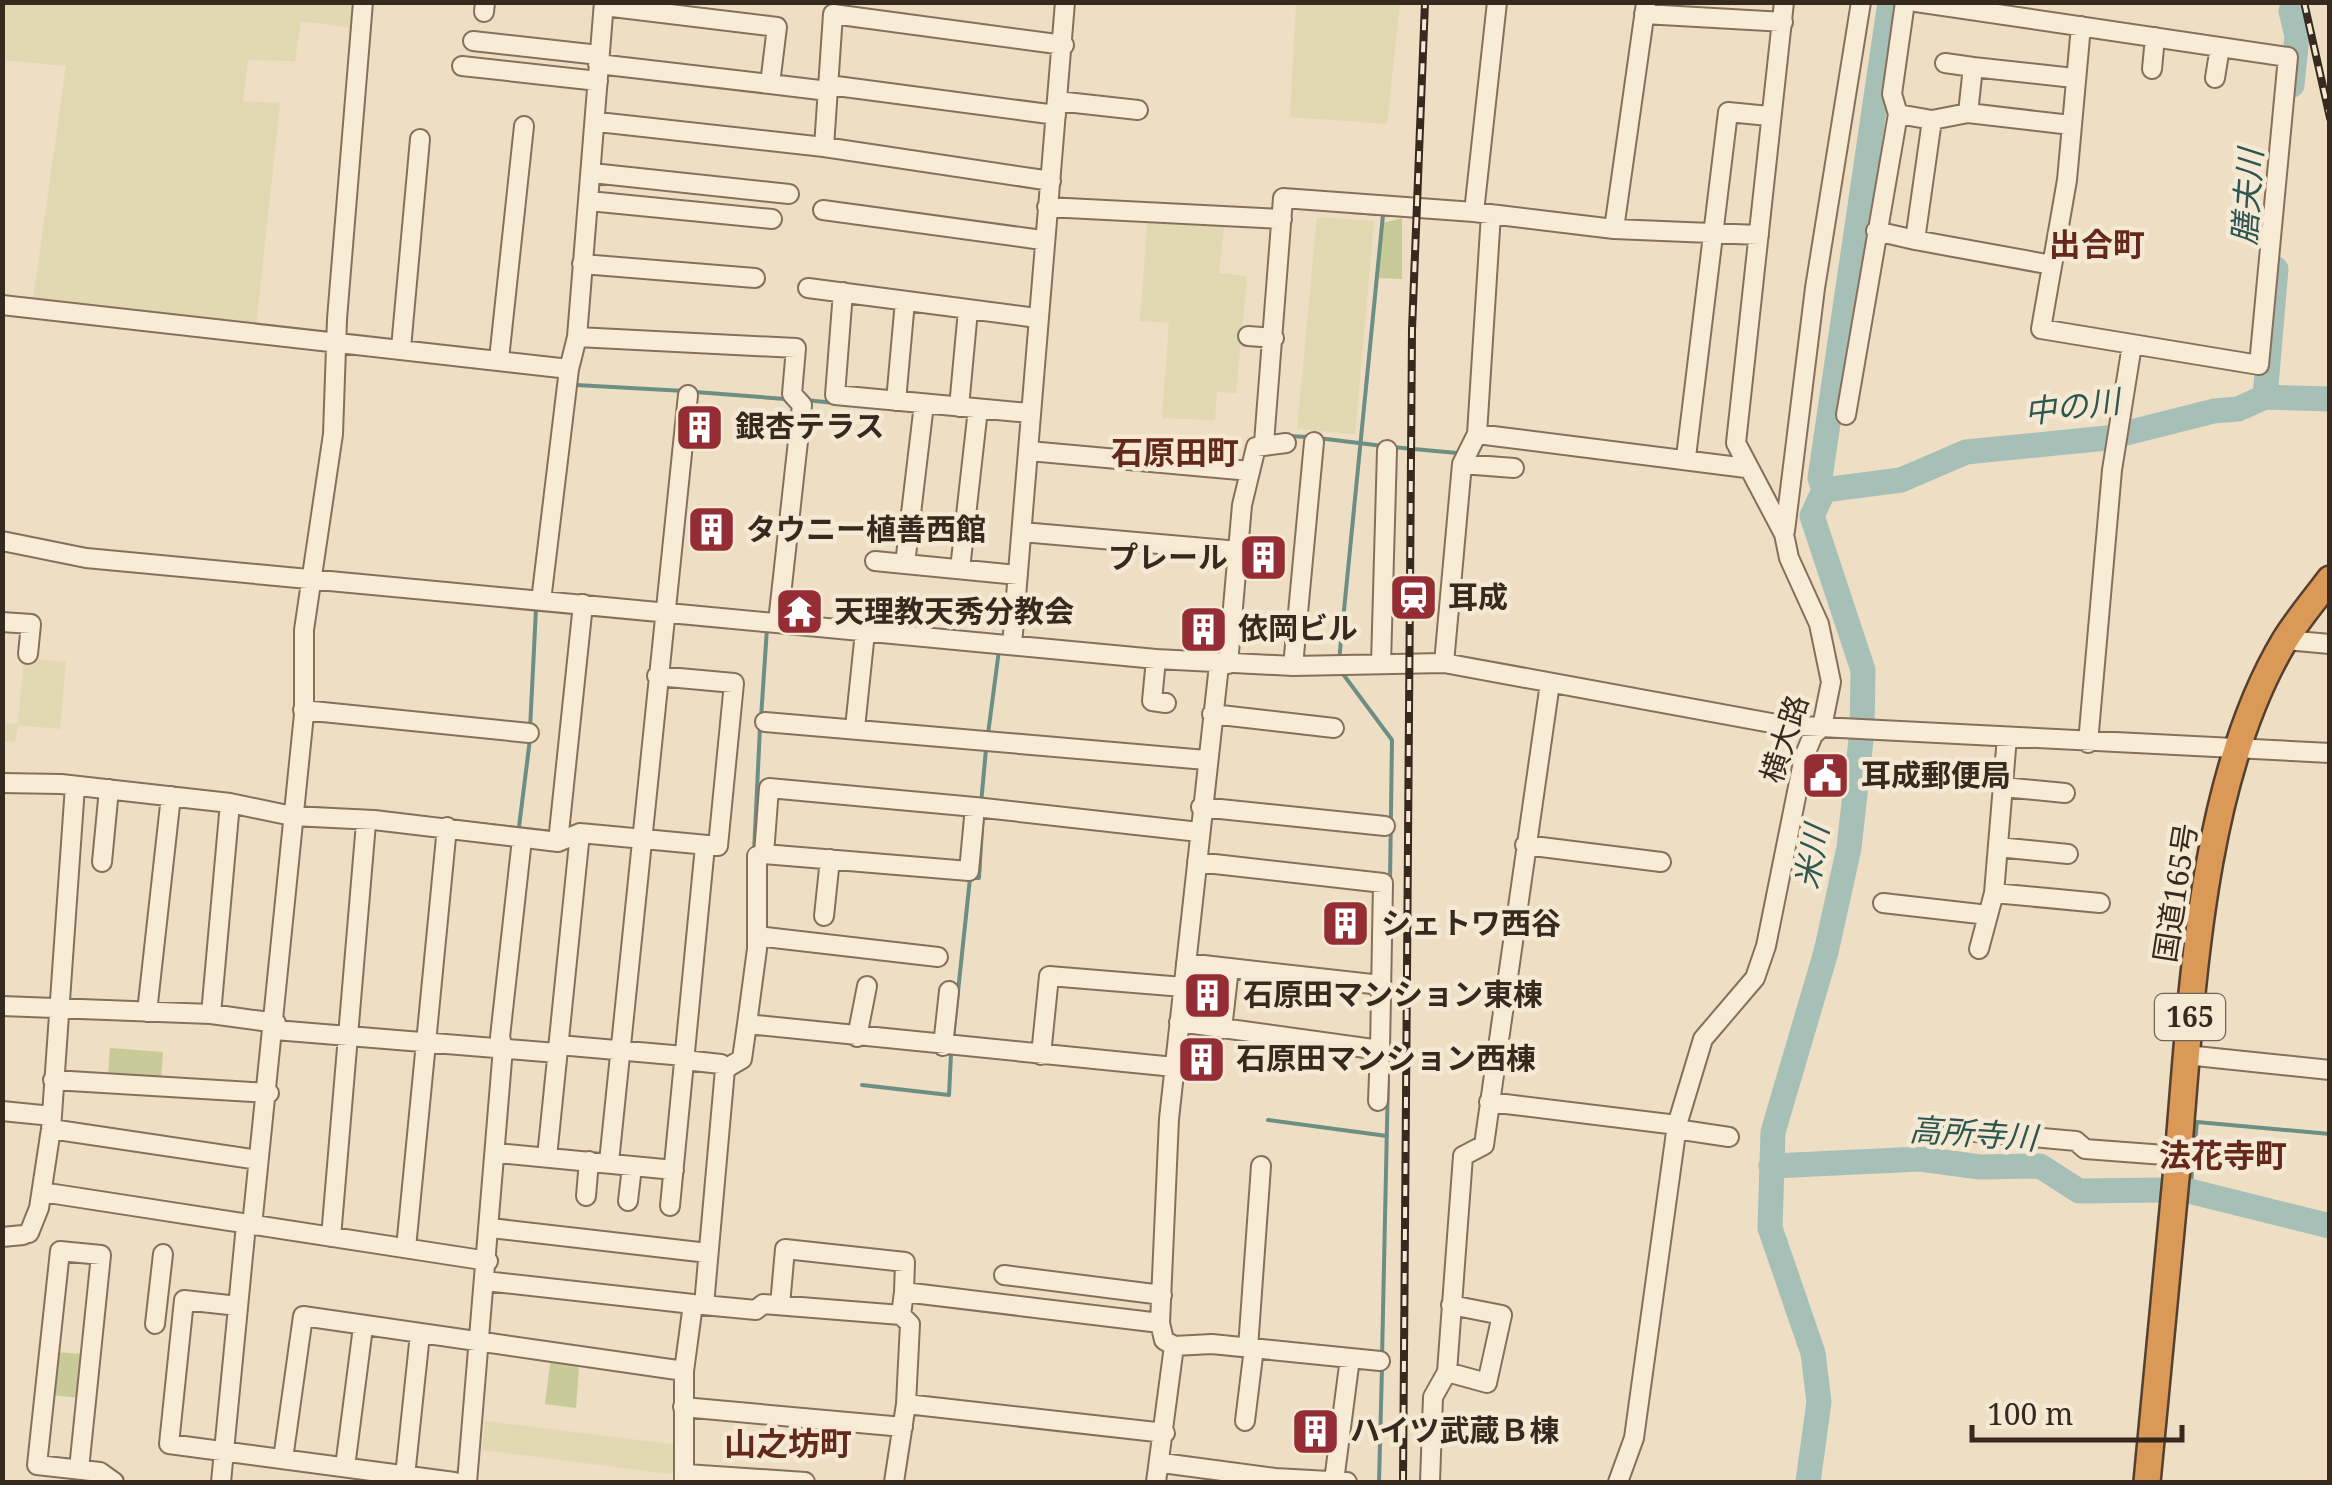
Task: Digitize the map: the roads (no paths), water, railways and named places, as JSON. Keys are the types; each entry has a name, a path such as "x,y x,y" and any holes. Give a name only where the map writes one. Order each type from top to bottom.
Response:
{"highway":[{"name":"国道165号","path":"2147,1482 2186,1055 2210,875 2237,749 2285,640 2330,579"}],"street":[{"path":"220,1482 238,1306 269,1093 303,710 310,577 327,487 364,2"},
{"path":"1012,645 1042,240 1064,45 1064,2"},
{"path":"1444,663 1462,464 1477,434 1482,213 1497,2"},
{"path":"1784,534 1814,288 1861,2"},
{"path":"1846,415 1898,114 1892,94 1905,2"},
{"path":"1916,2 2082,26 2288,57 2258,365 2042,329 2082,26"},
{"path":"540,601 570,370 578,337 598,122 604,4 776,27 770,84"},
{"path":"1614,229 1647,6 1783,12"},
{"path":"824,147 834,14 873,11 1064,45"},
{"name":"横大路","path":"1621,1482 1634,1438 1676,1127 1703,1039 1755,978 1768,936 1804,757 1813,735 1822,727 1832,682 1818,624 1784,534 1736,443 1783,12"},
{"path":"2152,69 2155,37"},
{"path":"473,41 598,67"},
{"path":"2216,78 2220,47"},
{"path":"1945,63 2074,78"},
{"path":"462,66 598,67 1056,108 1138,110"},
{"path":"1968,112 1973,67"},
{"path":"1686,457 1728,112 1769,116"},
{"path":"1898,114 1932,120 1968,112 2070,125"},
{"path":"1915,240 1932,120"},
{"path":"598,122 824,147 1051,181"},
{"path":"499,359 524,126"},
{"path":"401,348 420,138"},
{"path":"592,173 789,194"},
{"path":"1264,444 1283,198 1482,213 1614,229 1758,235"},
{"path":"589,202 772,219"},
{"path":"1047,207 1282,220"},
{"path":"823,210 1042,240"},
{"path":"1876,231 2052,265"},
{"path":"582,264 755,278"},
{"path":"808,288 1037,318"},
{"path":"843,292 835,395 1029,413"},
{"path":"896,401 904,300"},
{"path":"2,305 570,370"},
{"path":"960,569 969,408 968,310"},
{"path":"1248,336 1274,338"},
{"path":"578,337 796,348 792,394 802,405 778,622"},
{"path":"2088,743 2132,345"},
{"path":"586,1196 599,1162 620,1050 662,612 688,394"},
{"path":"905,564 924,404"},
{"path":"1477,434 1686,457 1746,468"},
{"path":"1293,666 1314,442"},
{"path":"1286,443 1256,447 1224,664 1212,714 1174,1067 1160,1323 1164,1340 1174,1346 1251,1348 1380,1361"},
{"path":"1380,664 1387,450"},
{"path":"1029,451 1250,471"},
{"path":"1462,464 1514,468"},
{"path":"1022,532 1238,551"},
{"path":"2,541 83,558 1156,659 1293,666 1444,663 1676,709 1822,727 2088,743 2237,749 2254,746 2330,753"},
{"path":"875,561 1018,575"},
{"path":"558,842 583,604"},
{"path":"2,622 31,624 28,654"},
{"path":"855,728 865,632"},
{"path":"2285,640 2330,644"},
{"path":"1156,659 1152,701 1166,703"},
{"path":"2,783 171,796 292,816 447,828 558,842 580,833 718,846 734,683 657,676"},
{"path":"1430,1482 1432,1396 1447,1372 1463,1156 1484,1145 1550,682"},
{"path":"303,710 529,732"},
{"path":"1212,714 1334,728"},
{"path":"765,722 1206,760"},
{"path":"1979,949 1994,894 2007,737"},
{"path":"2,1237 26,1234 42,1192 51,1123 75,786"},
{"path":"2003,787 2065,793"},
{"path":"764,854 768,788 975,806 1199,832"},
{"path":"102,862 109,790"},
{"path":"148,1012 171,796"},
{"path":"211,1014 230,803"},
{"path":"805,1482 685,1478 684,1371 708,1253 726,1069 742,1058 747,1024 757,936 757,856 969,871 975,806"},
{"path":"1201,807 1384,826"},
{"path":"331,1237 366,823"},
{"path":"406,1248 447,828"},
{"path":"547,1157 580,833"},
{"path":"467,1482 497,1153 504,1048 500,1037 522,838"},
{"path":"1525,845 1662,862"},
{"path":"670,1206 705,846"},
{"path":"1998,847 2068,854"},
{"path":"824,916 830,859"},
{"path":"1197,862 1383,883 1378,1100"},
{"path":"1994,894 2100,903"},
{"path":"1883,903 1988,916"},
{"path":"757,936 938,957"},
{"path":"1186,963 1381,984"},
{"path":"1222,1029 1229,968"},
{"path":"1042,1056 1049,976 1183,987"},
{"path":"857,1037 866,986"},
{"path":"943,1046 949,991"},
{"path":"2,1006 211,1014 275,1026 425,1042 620,1050 720,1064 726,1069"},
{"path":"1179,1022 1380,1050"},
{"path":"747,1024 1174,1067"},
{"path":"2186,1055 2330,1070"},
{"path":"53,1080 269,1093"},
{"path":"1489,1102 1730,1138"},
{"path":"2,1111 258,1160"},
{"path":"1953,1130 2076,1141 2085,1149 2178,1156"},
{"path":"497,1153 674,1170"},
{"path":"1245,1421 1261,1166"},
{"path":"628,1201 632,1167"},
{"path":"42,1192 488,1260"},
{"path":"490,1228 708,1253"},
{"path":"780,1305 785,1249 905,1262 902,1315"},
{"path":"80,1469 101,1255 60,1250 37,1465 100,1472 114,1482"},
{"path":"156,1324 164,1254"},
{"path":"1004,1275 1162,1296"},
{"path":"485,1281 756,1310 763,1304 902,1315 910,1324 906,1404 894,1482"},
{"path":"904,1292 1160,1323"},
{"path":"238,1306 184,1300 169,1444 454,1482"},
{"path":"1447,1372 1486,1383 1502,1315 1451,1305"},
{"path":"283,1458 303,1316 684,1371"},
{"path":"345,1468 363,1326"},
{"path":"405,1476 420,1334"},
{"path":"1156,1482 1162,1463 1174,1346"},
{"path":"1334,1481 1350,1358"},
{"path":"906,1404 1165,1433"},
{"path":"682,1407 903,1428"},
{"path":"1162,1463 1274,1478 1347,1482"}],"waterway":[{"name":"米川","path":"1808,1482 1819,1402 1813,1353 1770,1228 1773,1132 1826,952 1849,848 1862,731 1863,670 1812,516 1824,490 1820,478 1890,2"},
{"name":"膳夫川","path":"2292,85 2297,36 2291,11 2296,2"},
{"path":"1352,212 1392,215"},
{"path":"1339,661 1383,215"},
{"name":"膳夫川","path":"2265,397 2276,269"},
{"path":"576,385 685,391"},
{"path":"695,392 785,399"},
{"name":"中の川","path":"1824,490 1901,480 1966,452 2107,438 2214,411 2238,409 2265,397 2330,399"},
{"path":"805,400 835,403"},
{"path":"1288,436 1308,437"},
{"path":"1318,438 1383,446"},
{"path":"1392,447 1457,453"},
{"path":"533,595 546,490"},
{"path":"530,729 536,609"},
{"path":"761,718 767,628"},
{"path":"988,734 999,650"},
{"path":"1340,670 1392,740 1390,883"},
{"path":"754,852 760,727"},
{"path":"519,827 530,739"},
{"path":"981,804 986,749"},
{"path":"299,807 324,809"},
{"path":"953,1039 970,878 979,878 983,813"},
{"path":"453,821 553,832"},
{"path":"1382,1358 1389,1032"},
{"path":"862,1085 949,1095 951,1054"},
{"path":"1268,1120 1387,1136"},
{"path":"2190,1191 2197,1122 2330,1134"},
{"name":"高所寺川","path":"1771,1166 1920,1159 1980,1167 2040,1166 2079,1191 2164,1190"},
{"name":"高所寺川","path":"2185,1190 2330,1226"},
{"path":"1379,1482 1382,1367"}],"railway":[{"path":"1403,1482 1412,330 1425,2"},
{"path":"2304,2 2330,118"}],"place":[{"name":"銀杏テラス","path":"700,427"},
{"name":"タウニー植善西館","path":"711,530"},
{"name":"プレール","path":"1263,558"},
{"name":"耳成","path":"1413,598"},
{"name":"天理教天秀分教会","path":"799,612"},
{"name":"依岡ビル","path":"1203,629"},
{"name":"耳成郵便局","path":"1826,776"},
{"name":"シェトワ西谷","path":"1346,924"},
{"name":"石原田マンション東棟","path":"1208,995"},
{"name":"石原田マンション西棟","path":"1201,1059"},
{"name":"ハイツ武蔵Ｂ棟","path":"1315,1431"}],"district":[{"name":"出合町","path":"2097,245"},
{"name":"石原田町","path":"1175,453"},
{"name":"法花寺町","path":"2223,1156"},
{"name":"山之坊町","path":"788,1444"}]}
